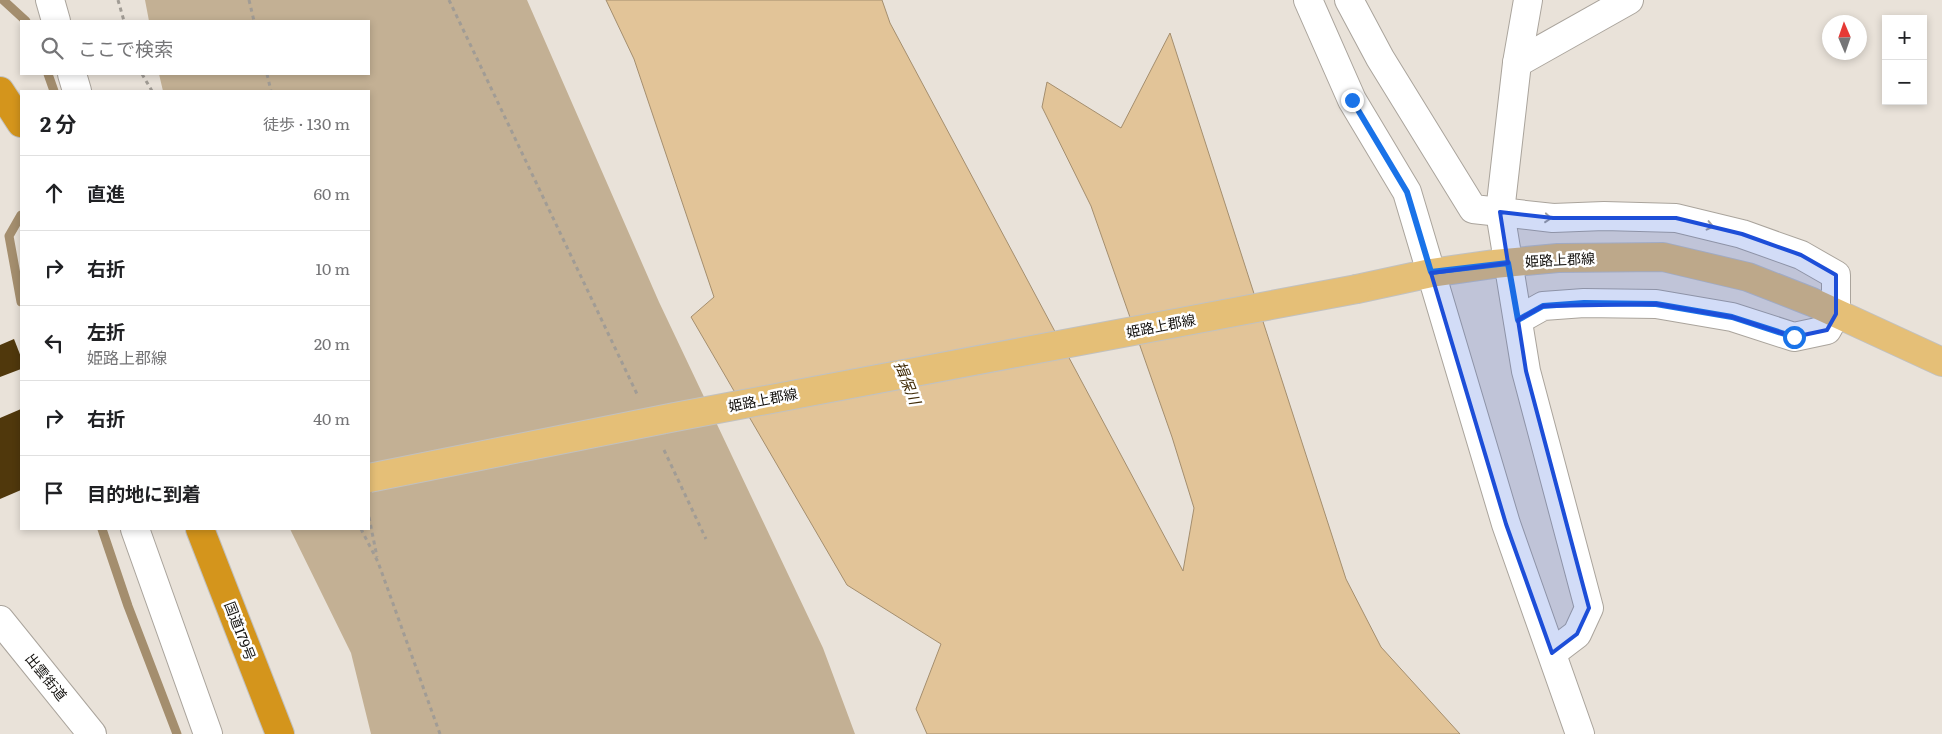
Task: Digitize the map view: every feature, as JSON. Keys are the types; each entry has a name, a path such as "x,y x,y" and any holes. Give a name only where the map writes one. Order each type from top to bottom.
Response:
{"highway":[{"path":"0,91 20,121"},
{"name":"国道179号","path":"200,530 280,734"}],"main road":[{"name":"姫路上郡線","path":"370,478 675,417 1357,289 1431,272 1558,258 1663,257 1748,277 1942,362"}],"street":[{"path":"50,0 56,20"},
{"path":"1308,0 1352,100 1407,192 1506,524 1580,734"},
{"path":"1349,0 1385,66 1473,209 1553,218 1604,216 1676,218 1742,234 1801,254 1836,276 1836,314 1827,330 1794,337 1732,317 1656,304 1584,303 1543,306 1518,320"},
{"path":"1528,0 1516,63 1500,212 1526,371 1589,608 1578,634 1552,653"},
{"path":"1516,63 1629,0"},
{"path":"72,75 77,90"},
{"path":"135,530 208,734"},
{"name":"出雲街道","path":"0,620 92,734"}],"path":[{"path":"118,0 124,20"},
{"path":"249,0 254,20"},
{"path":"449,0 638,395"},
{"path":"143,75 151,90"},
{"path":"267,75 271,90"},
{"path":"663,449 706,539"},
{"path":"370,521 378,562 440,734"},
{"path":"361,530 378,562"}],"highlighted area":[{"path":"1500,212 1553,218 1676,218 1742,234 1801,255 1836,275 1836,314 1827,330 1794,337 1732,317 1656,304 1543,306 1518,320 1526,371 1589,608 1577,634 1552,653 1506,524 1431,273 1508,263"}],"shaded area":[{"path":"145,0 527,0 659,302 823,648 855,734 371,734 351,653 290,530 370,530 370,90 163,90 159,75 370,75 370,20 149,20"}],"water":[{"name":"揖保川","path":"606,0 882,0 890,23 1183,571 1194,508 1172,437 1091,206 1042,107 1047,82 1121,128 1170,33 1346,579 1381,647 1460,734 927,734 916,709 941,644 847,585 691,317 714,297 634,59"}],"building":[{"path":"14,339 20,354 20,369 0,377 0,345"},
{"path":"20,409 20,490 0,499 0,418"}],"waterway":[{"path":"3,0 25,20"},
{"path":"48,75 54,90"},
{"path":"20,217 9,236 20,296"},
{"path":"102,530 128,606 177,734"}],"route":[{"path":"1352,100 1407,192 1431,272 1508,263 1518,320 1543,306 1584,303 1656,304 1732,317 1794,337"}]}
